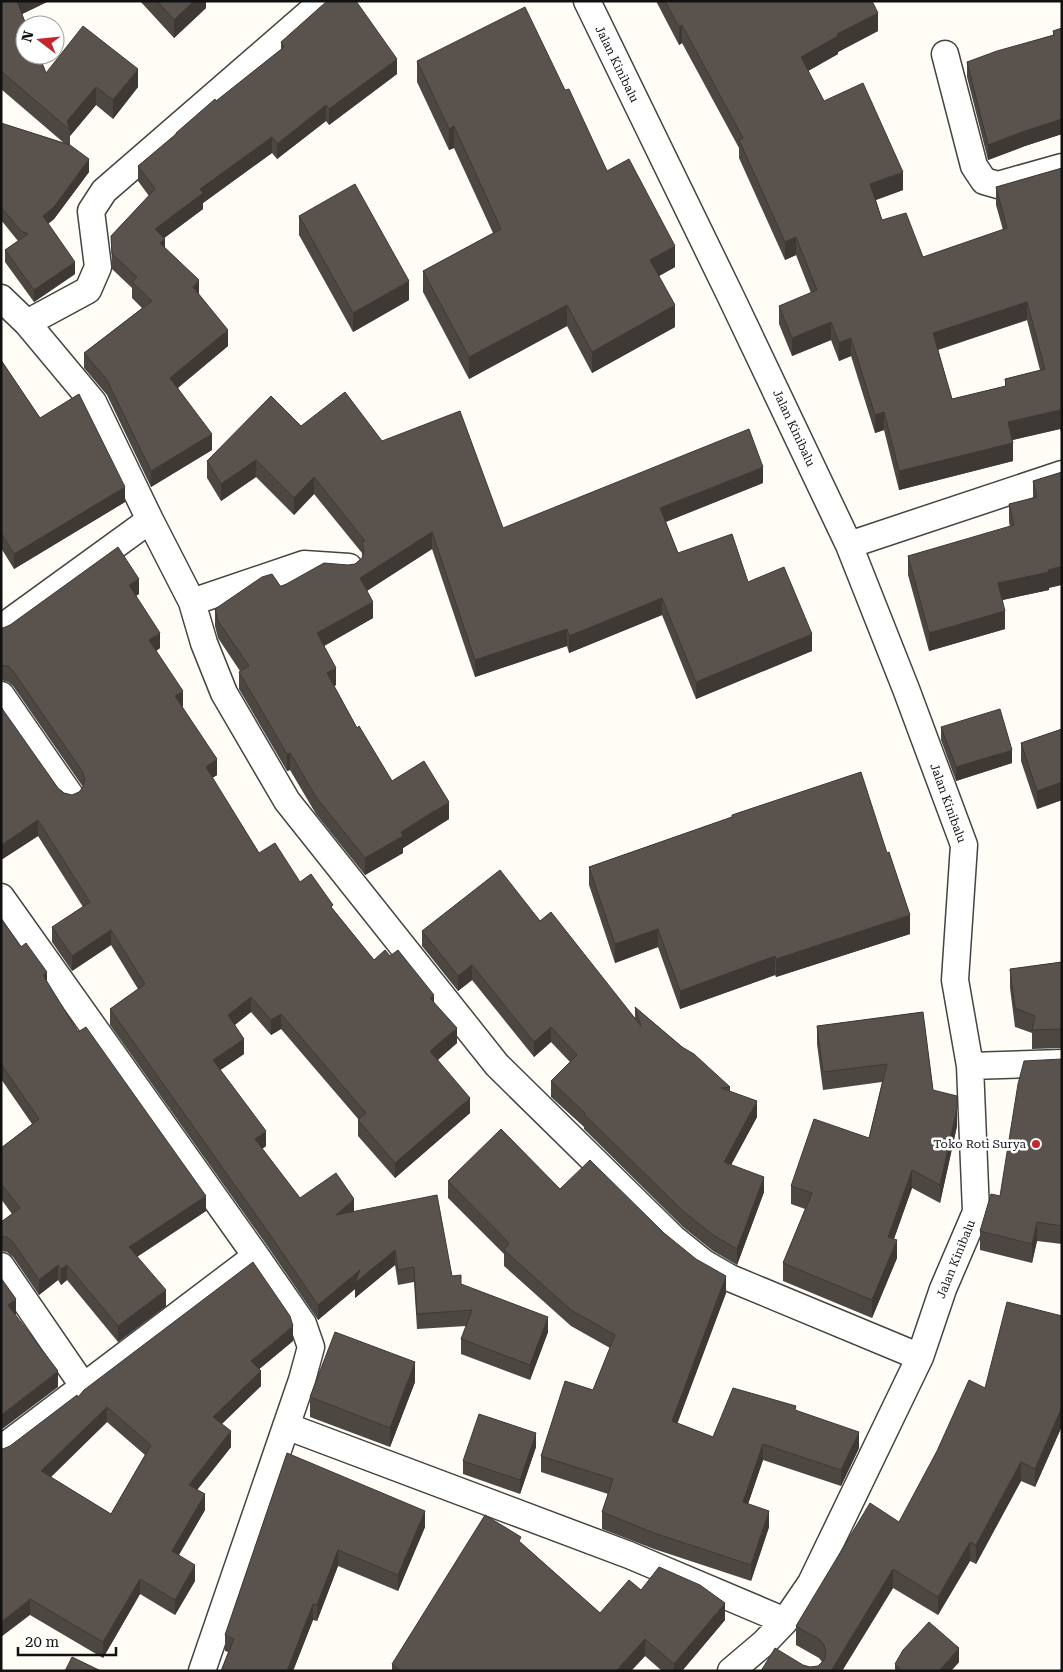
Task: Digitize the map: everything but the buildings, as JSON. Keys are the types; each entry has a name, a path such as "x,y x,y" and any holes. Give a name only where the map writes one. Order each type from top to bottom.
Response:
{"street":[{"path":"27,323 88,290 98,268 91,211 104,191 323,1"},
{"name":"Jalan Kinibalu","path":"587,1 850,545 964,845 955,980 970,1066 976,1212 943,1289 920,1357 811,1583 784,1620 764,1643 731,1671"},
{"path":"946,54 974,166 984,181 998,185 1062,167"},
{"path":"1,298 27,323 93,402 192,602 204,642 224,693 287,801 497,1065 673,1238 704,1263 730,1278 920,1357"},
{"path":"850,545 1062,474"},
{"path":"1,628 150,520"},
{"path":"192,602 304,564 349,567"},
{"path":"6,711 70,795"},
{"path":"1,897 303,1324 311,1347 302,1380 202,1671"},
{"path":"970,1066 1062,1063"},
{"path":"1,1449 256,1256"},
{"path":"1,1266 84,1387"},
{"path":"286,1426 629,1555 784,1620"},
{"path":"764,1643 787,1657"}],"place":[{"name":"Toko Roti Surya","path":"1036,1144"}]}
